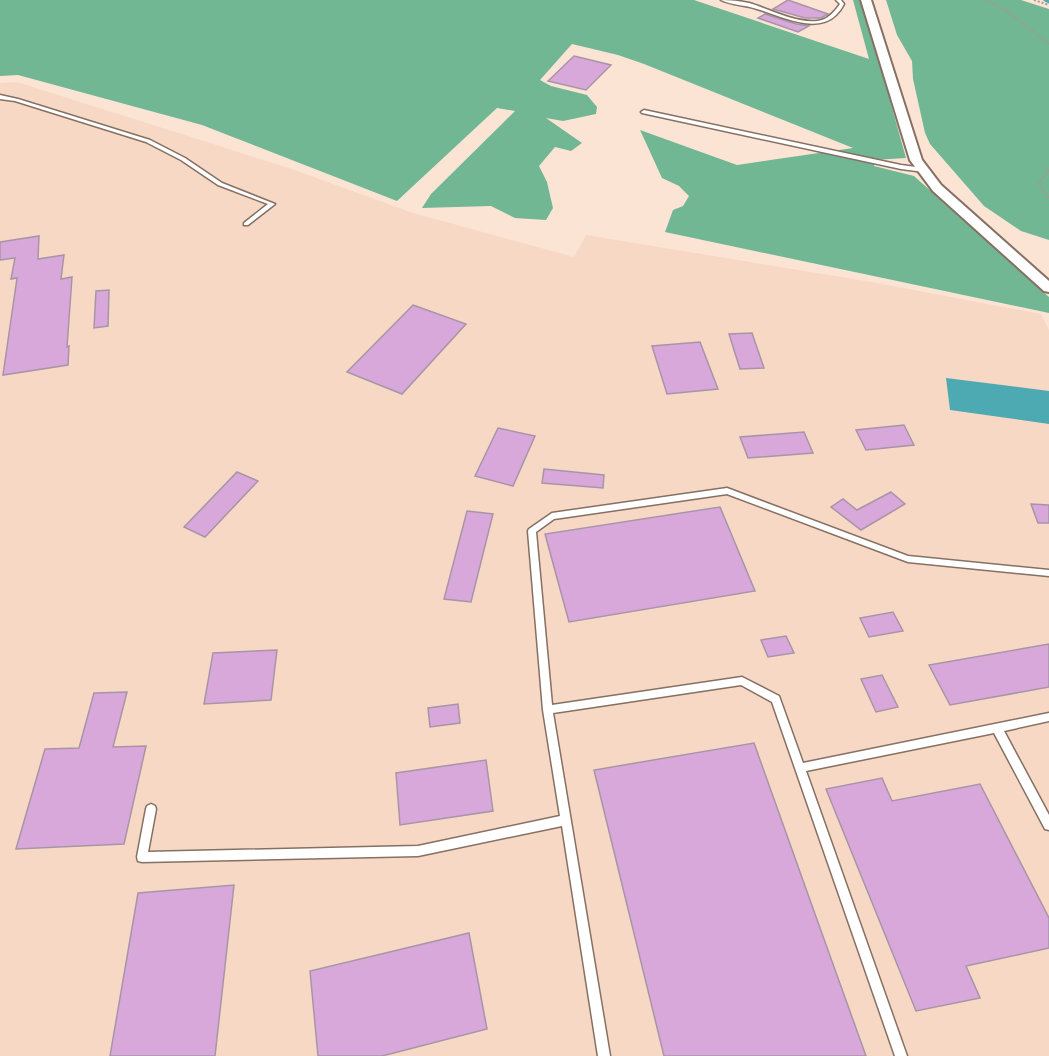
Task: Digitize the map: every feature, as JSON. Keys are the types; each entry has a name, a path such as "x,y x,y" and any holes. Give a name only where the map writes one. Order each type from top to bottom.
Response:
{"street":[{"path":"866,0 916,160 937,189 1049,288"}],"lane":[{"path":"723,0 749,4 793,20 816,23 826,21 839,12 842,4 838,0"},
{"path":"0,97 148,141 183,159 220,184 272,204 246,224"},
{"path":"644,112 890,165 924,170"},
{"path":"604,1056 548,710 532,531 552,516 727,491 908,559 1049,573"},
{"path":"548,710 742,681 776,699 901,1056"},
{"path":"800,768 1049,717"},
{"path":"997,728 1049,825"},
{"path":"151,809 142,857 418,851 566,820"}],"path":[{"path":"986,0 1004,9 1049,44"},
{"path":"1034,0 1049,5"},
{"path":"1049,170 1039,183 1049,199"}],"shaded area":[{"path":"17,82 292,169 413,213 574,257 586,235 872,282 1041,314 1049,330 1049,1056 0,1056 0,83"}],"green space":[{"path":"0,0 694,0 869,59 853,0 862,0 906,158 874,160 874,166 914,176 1049,297 1049,313 665,232 673,210 683,206 689,196 679,186 662,178 640,130 737,165 853,148 618,55 572,44 540,80 551,86 587,95 597,107 596,114 563,121 546,118 582,143 571,151 555,147 539,166 547,182 553,208 546,220 515,218 491,206 422,208 431,194 515,111 497,108 397,201 202,125 18,75 0,76"},
{"path":"886,0 1021,0 1049,9 1049,240 1021,231 984,206 930,144 925,133 913,79 912,61 897,35"}],"water":[{"path":"946,378 1049,391 1049,424 950,410"}],"building":[{"path":"788,0 828,14 821,18 805,18 773,9"},
{"path":"765,14 809,26 798,32 758,18"},
{"path":"574,56 611,65 586,90 548,81"},
{"path":"39,236 38,259 64,255 61,279 72,277 67,347 69,346 68,365 3,375 17,278 11,279 15,258 0,260 0,242"},
{"path":"109,290 108,326 94,328 96,291"},
{"path":"413,305 466,324 402,394 347,372"},
{"path":"752,333 764,368 740,369 729,334"},
{"path":"700,342 718,389 667,394 652,346"},
{"path":"904,425 914,445 866,450 856,430"},
{"path":"498,428 535,436 513,486 475,476"},
{"path":"804,432 813,453 748,458 740,437"},
{"path":"544,469 604,475 603,488 542,483"},
{"path":"237,472 258,481 205,537 184,527"},
{"path":"891,492 905,504 861,530 831,507 843,499 857,510"},
{"path":"1031,504 1049,505 1049,523 1038,523"},
{"path":"720,507 755,591 569,622 545,534"},
{"path":"467,511 493,514 471,602 444,599"},
{"path":"893,612 903,631 869,637 860,618"},
{"path":"786,636 794,653 768,657 761,640"},
{"path":"1049,644 1049,687 950,705 929,665"},
{"path":"277,650 271,700 204,704 213,653"},
{"path":"882,675 898,707 876,712 861,679"},
{"path":"127,692 113,747 146,746 124,844 16,849 45,749 79,748 94,693"},
{"path":"458,704 460,723 430,727 428,708"},
{"path":"754,743 866,1056 664,1056 594,770"},
{"path":"486,760 493,811 400,825 396,773"},
{"path":"882,778 892,801 980,784 1049,918 1049,948 966,966 980,998 916,1011 826,789"},
{"path":"234,885 215,1056 110,1056 138,893"},
{"path":"469,933 487,1029 382,1056 318,1056 310,971"}],"waterway":[{"path":"1045,0 1049,2"}]}
